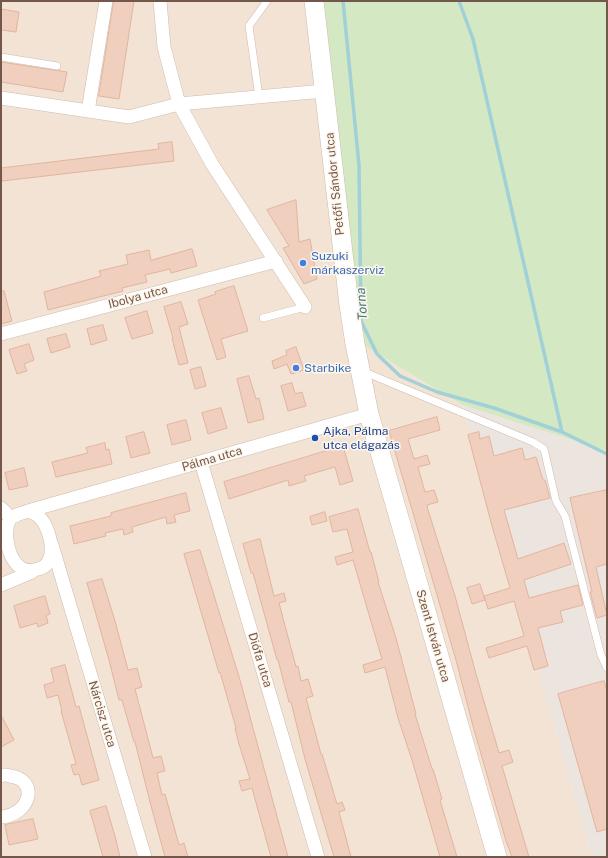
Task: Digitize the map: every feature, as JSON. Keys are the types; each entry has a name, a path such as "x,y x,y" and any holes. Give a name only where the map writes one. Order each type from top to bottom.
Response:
{"main road":[{"name":"Petőfi Sándor utca","path":"314,1 349,305 369,414"},
{"name":"Szent István utca","path":"369,414 496,857"}],"street":[{"path":"88,111 106,1"},
{"path":"160,1 164,47 179,104 212,164 305,307"},
{"path":"1,98 129,117 179,104 324,91"},
{"name":"Ibolya utca","path":"1,334 276,261"},
{"name":"Pálma utca","path":"6,525 18,514 369,414"},
{"name":"Diófa utca","path":"201,462 318,857"},
{"path":"44,523 54,504"},
{"path":"1,508 6,525 8,553 17,567 32,572"},
{"path":"5,583 43,567 51,555 52,545 44,523 37,515 28,511"},
{"name":"Nárcisz utca","path":"52,545 145,857"},
{"path":"47,563 59,571"},
{"path":"5,583 17,567"},
{"path":"1,776 3,774 16,777 24,782 28,792 27,801 20,810 1,817"}],"lane":[{"path":"259,97 249,26 267,1"},
{"path":"1,57 56,66"},
{"path":"263,318 305,307"},
{"path":"360,370 533,442 544,449 556,501 565,516 607,668"}],"shaded area":[{"path":"1,1 315,1 355,340 462,405 592,857 1,857"},
{"path":"462,405 607,451 607,857 592,857"}],"green space":[{"path":"315,1 607,1 607,451 462,405 355,340"}],"building":[{"path":"114,1 134,1 119,99 99,96"},
{"path":"1,9 19,12 16,32 1,30"},
{"path":"1,62 67,72 63,92 1,82"},
{"path":"172,142 174,161 2,181 1,168 159,149 158,144"},
{"path":"296,200 299,242 310,239 317,279 304,284 283,248 289,246 267,210"},
{"path":"192,249 197,266 171,273 170,269 145,275 147,282 122,288 123,291 48,310 44,292 101,276 99,271 128,264 126,255 149,250 151,260"},
{"path":"234,286 248,331 221,339 226,357 217,360 198,300 216,294 215,292"},
{"path":"4,291 12,321 1,324 1,292"},
{"path":"181,302 188,324 179,327 188,363 179,365 164,307"},
{"path":"147,311 153,333 132,339 125,318"},
{"path":"103,325 107,340 91,345 87,329"},
{"path":"66,334 70,347 51,353 47,339"},
{"path":"29,344 34,360 24,364 27,371 17,374 9,350"},
{"path":"296,347 304,370 291,374 287,364 274,369 272,361 287,355 286,351"},
{"path":"201,367 206,386 195,389 190,370"},
{"path":"249,376 256,399 259,398 264,419 248,423 237,379"},
{"path":"292,383 295,394 302,392 306,406 288,411 281,386"},
{"path":"221,408 227,428 208,434 202,413"},
{"path":"437,417 440,430 408,439 414,459 427,455 430,464 418,467 425,492 434,490 438,502 427,505 428,510 455,596 499,753 509,750 513,762 502,766 529,857 512,857 506,841 456,660 389,431"},
{"path":"186,420 191,440 172,445 167,425"},
{"path":"144,432 150,453 131,458 126,437"},
{"path":"479,432 480,439 489,436 494,456 522,448 525,460 536,457 543,480 545,480 550,498 504,510 518,559 564,543 571,564 524,580 529,598 578,585 583,605 560,611 563,622 538,628 548,666 534,670 527,646 489,658 486,648 524,636 514,601 488,609 484,596 510,588 468,435"},
{"path":"105,443 106,450 109,449 112,464 56,477 52,462 88,453 86,448"},
{"path":"343,446 353,481 340,485 335,467 304,476 306,481 289,486 288,480 229,499 224,482"},
{"path":"24,468 28,486 9,490 5,473"},
{"path":"607,490 607,564 596,567 607,615 597,618 570,498"},
{"path":"186,493 190,511 174,515 176,522 167,524 166,517 132,527 133,532 124,535 123,529 105,533 106,536 74,544 70,526 111,516 111,513"},
{"path":"358,509 378,582 396,638 415,714 442,799 440,800 457,857 440,857 412,760 398,718 385,667 365,673 363,665 382,659 353,560 337,565 335,557 353,552 347,529 333,532 329,517"},
{"path":"325,512 327,521 312,525 310,517"},
{"path":"260,539 274,596 284,593 286,601 279,603 301,681 308,679 313,696 306,698 321,754 337,804 342,802 345,810 339,812 351,857 334,857 305,759 291,702 289,702 253,573 251,573 243,544"},
{"path":"200,550 240,680 288,857 271,857 252,788 242,791 239,781 250,779 220,672 219,673 184,554"},
{"path":"102,579 128,670 137,668 142,687 135,689 153,758 161,756 165,771 157,773 162,795 165,794 179,845 184,843 188,857 165,857 135,742 122,700 119,700 87,583"},
{"path":"480,584 485,600 472,604 467,588"},
{"path":"45,596 50,614 46,615 48,623 38,627 37,623 20,628 14,606"},
{"path":"65,665 76,707 79,706 99,780 82,785 79,774 74,775 71,765 76,764 58,695 47,698 44,685 54,682 51,669"},
{"path":"604,681 607,691 607,829 597,832 558,694"},
{"path":"1,715 14,740 1,747"},
{"path":"106,806 120,857 103,857 90,811"},
{"path":"33,819 38,839 9,845 5,825"}],"waterway":[{"name":"Torna","path":"343,1 359,165 361,321 377,354 400,376 437,392 494,408 562,432 607,454"},
{"name":"Torna","path":"459,1 473,39 562,432"}],"place":[{"name":"Suzuki márkaszerviz","path":"303,263"},
{"name":"Starbike","path":"296,368"},
{"name":"Ajka, Pálma utca elágazás","path":"315,438"}]}
